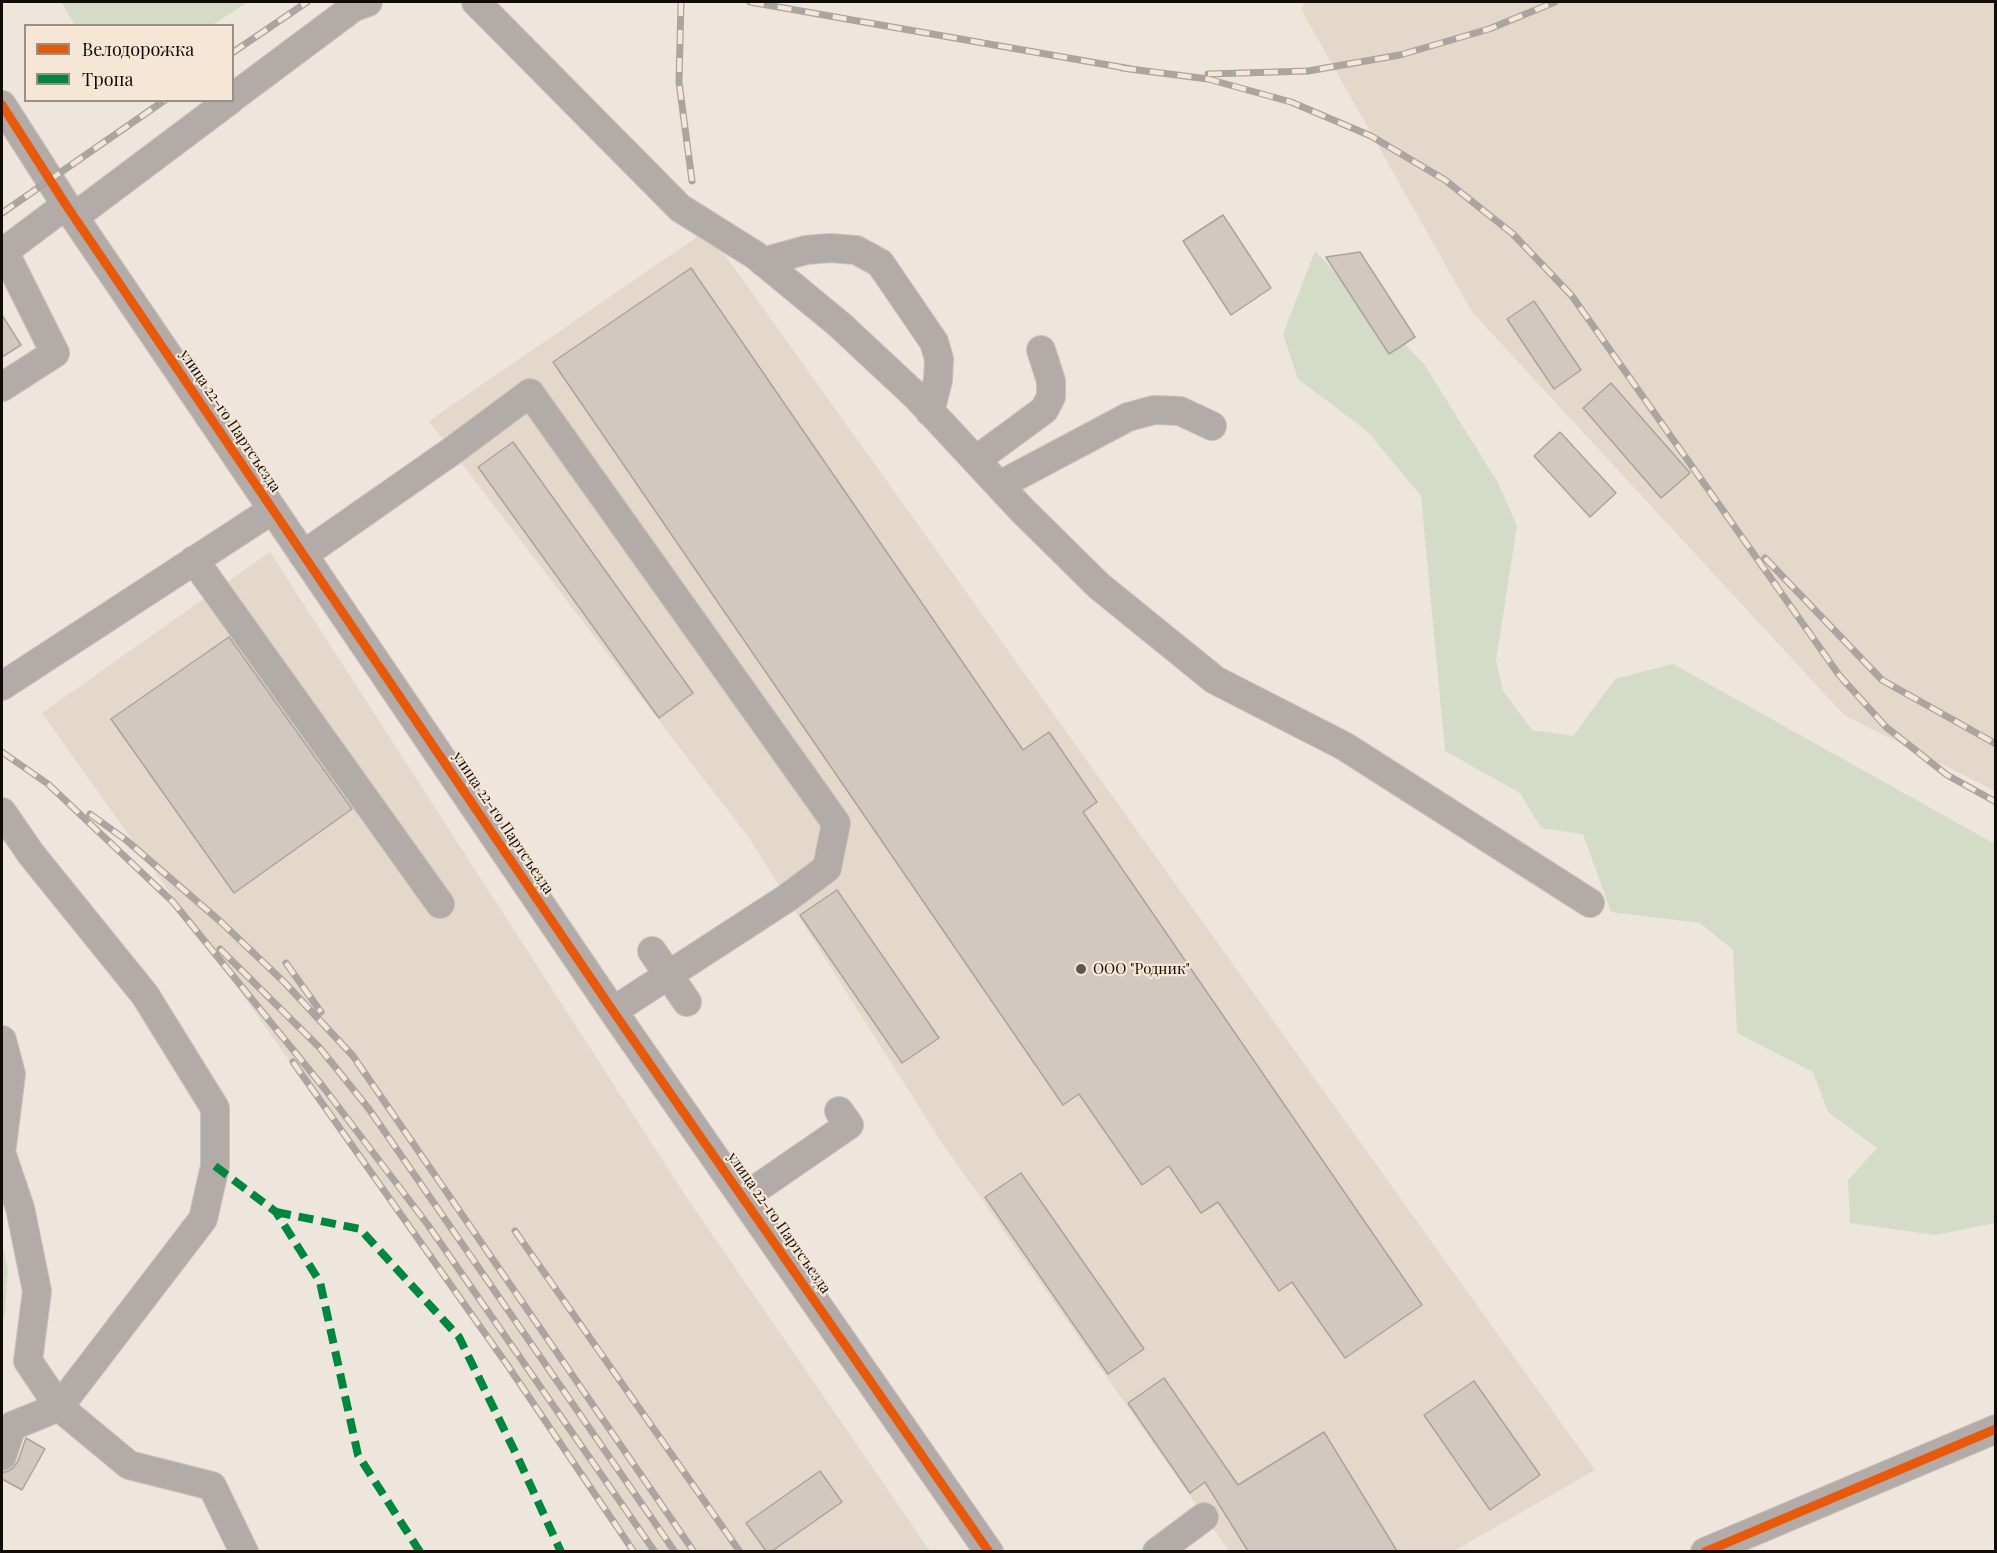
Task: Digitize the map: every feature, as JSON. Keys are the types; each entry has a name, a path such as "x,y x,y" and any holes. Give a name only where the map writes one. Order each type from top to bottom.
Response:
{"street":[{"path":"234,97 354,8 368,2"},
{"path":"476,2 680,208 763,262 840,325 930,412 1021,509 1099,586 1215,680 1344,746 1590,903"},
{"path":"2,387 55,353 3,252 70,211 227,102"},
{"name":"улица 22-го Партсъезда","path":"2,105 70,211 613,1011 989,1551"},
{"path":"763,262 806,250 830,248 856,250 880,263 934,342 939,359 938,380 930,412"},
{"path":"976,460 1044,410 1051,397 1051,381 1041,350"},
{"path":"303,555 452,451 530,393 836,823 827,868 787,898 613,1011"},
{"path":"1000,485 1128,417 1154,410 1180,411 1212,426"},
{"path":"2,686 272,510"},
{"path":"194,560 440,904"},
{"path":"2,813 31,854 145,995 215,1108 215,1166 203,1219 59,1407 12,1426 2,1456"},
{"path":"652,951 687,1002"},
{"path":"2,1040 11,1074 2,1146"},
{"path":"743,1198 799,1149 849,1125 839,1111"},
{"path":"2,1155 20,1208 37,1291 28,1361 59,1407 129,1465 212,1486 244,1551"},
{"path":"1705,1551 1995,1429"},
{"path":"1157,1551 1204,1517"}],"shaded area":[{"path":"1305,2 1995,2 1995,791 1844,715 1472,312 1301,9"},
{"path":"707,230 1595,1470 1454,1551 1229,1551 940,1140 749,838 429,421"},
{"path":"270,552 685,1195 930,1551 638,1551 42,713"}],"green space":[{"path":"61,2 248,2 214,24 74,24"},
{"path":"1315,251 1424,364 1498,483 1517,526 1496,660 1503,691 1532,730 1573,736 1615,679 1673,664 1995,844 1995,1223 1935,1235 1850,1223 1848,1180 1877,1148 1828,1112 1813,1072 1737,1033 1733,950 1700,923 1611,912 1583,834 1541,828 1520,793 1445,751 1421,496 1368,432 1298,379 1283,334"},
{"path":"2,1244 8,1269 2,1325"}],"building":[{"path":"1223,215 1271,288 1231,315 1183,241"},
{"path":"1360,252 1415,337 1389,354 1326,257"},
{"path":"691,268 1023,750 1049,732 1097,802 1083,812 1422,1305 1345,1358 1292,1282 1279,1291 1218,1202 1201,1213 1169,1166 1142,1185 1079,1094 1063,1105 553,362"},
{"path":"1534,301 1581,370 1554,389 1507,319"},
{"path":"2,315 21,345 2,357"},
{"path":"1611,383 1690,473 1661,498 1583,408"},
{"path":"1560,432 1616,493 1590,517 1534,456"},
{"path":"513,442 693,693 659,718 478,467"},
{"path":"229,637 352,809 234,893 111,719"},
{"path":"837,890 939,1038 902,1063 800,915"},
{"path":"1021,1173 1144,1349 1108,1374 985,1197"},
{"path":"1164,1378 1238,1485 1324,1432 1397,1551 1248,1551 1205,1482 1190,1493 1128,1403"},
{"path":"1474,1381 1540,1475 1490,1510 1424,1415"},
{"path":"26,1438 45,1449 22,1490 2,1479 2,1472 13,1468 18,1461"},
{"path":"820,1471 842,1502 772,1551 766,1551 746,1523"}],"railway":[{"path":"234,52 307,2"},
{"path":"681,2 679,82 692,181"},
{"path":"750,2 1131,69"},
{"path":"1208,74 1308,71 1400,55 1489,29 1555,2"},
{"path":"1122,68 1208,79 1291,102 1371,136 1445,180 1513,234 1572,296 1839,675 1886,727 1947,775 1996,802"},
{"path":"2,213 162,102"},
{"path":"1765,558 1882,680 1996,744"},
{"path":"2,752 48,784 173,902 324,1088 428,1225 655,1552"},
{"path":"90,814 126,840 221,922 285,983 353,1056 694,1552"},
{"path":"220,949 319,1047 369,1109 675,1552"},
{"path":"286,963 321,1012"},
{"path":"293,1062 508,1366 634,1552"},
{"path":"515,1231 740,1552"}],"marked path":[{"path":"215,1166 276,1212 320,1282 358,1455 420,1552"},
{"path":"276,1212 360,1229 459,1337 561,1552"}],"cycle path":[{"path":"2,105 66,205 613,1011 989,1552"},
{"path":"1705,1552 1996,1429"}],"place":[{"name":"ООО \"Родник\"","path":"1081,969"}]}
